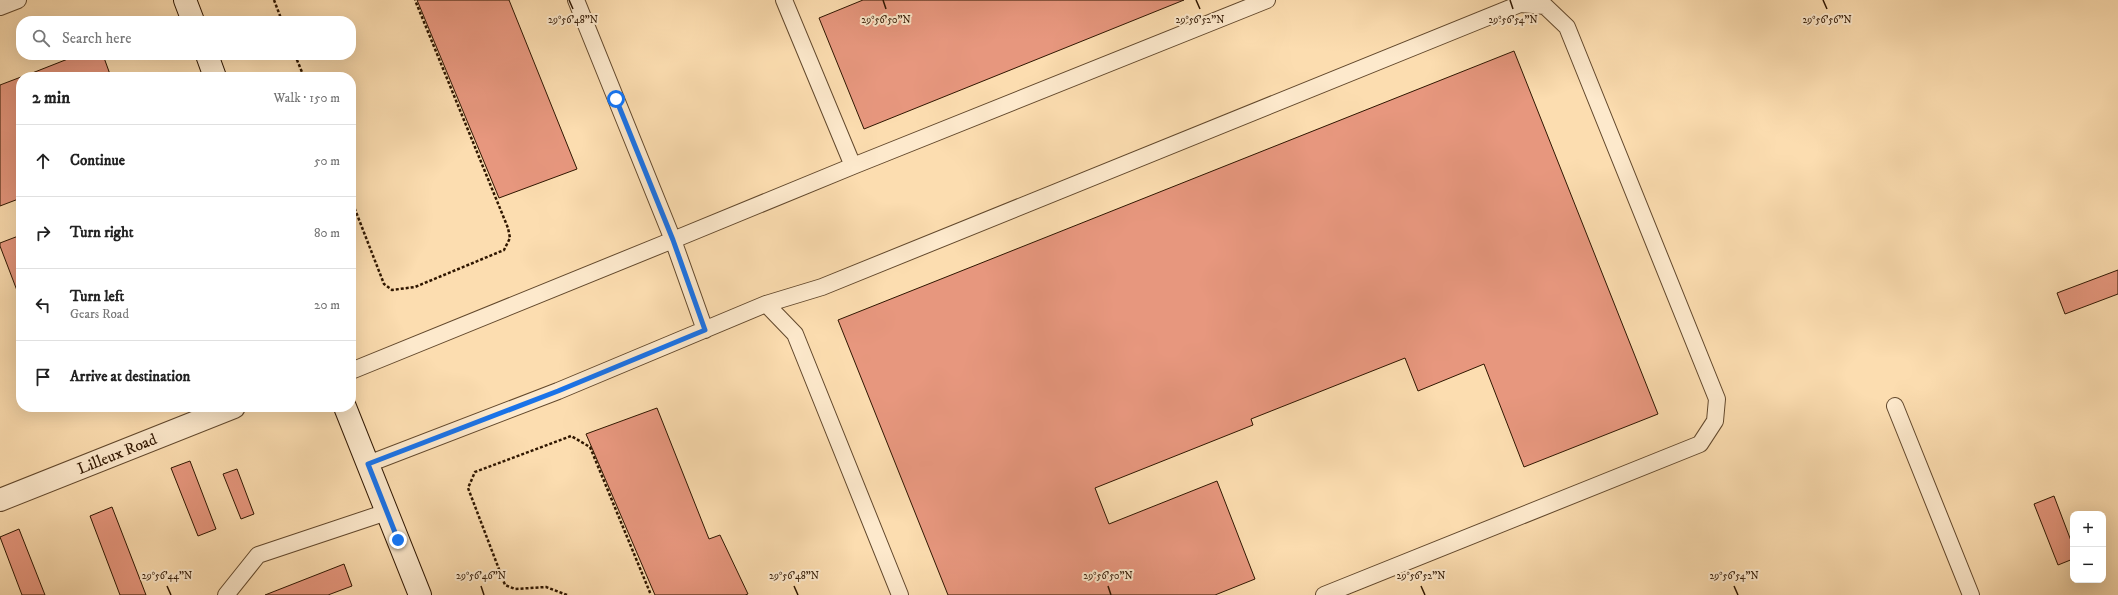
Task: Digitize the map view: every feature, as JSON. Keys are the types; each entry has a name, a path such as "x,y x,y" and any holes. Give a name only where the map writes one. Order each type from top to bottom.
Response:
{"main road":[{"path":"185,0 191,16"},
{"path":"209,60 213,72"},
{"name":"Lilleux Road","path":"0,500 221,412"},
{"path":"347,412 420,595"}],"lane":[{"path":"0,7 18,0"},
{"path":"576,0 673,240 705,330"},
{"path":"784,0 853,166"},
{"path":"356,369 853,166 1267,0"},
{"path":"368,464 558,391 766,304 822,287 1520,4 1545,6 1567,27 1717,399 1716,420 1700,444 1324,595"},
{"path":"766,304 795,334 900,595"},
{"path":"1895,406 1971,595"},
{"path":"226,595 258,555 387,512"}],"path":[{"path":"274,0 280,16"},
{"path":"356,212 384,284 392,290 416,287 504,250 510,238 508,228 415,0"},
{"path":"297,60 302,72"},
{"path":"567,595 546,587 520,589 505,585 468,488 476,472 571,436 590,447 651,595"}],"building":[{"path":"417,0 509,0 577,169 499,198"},
{"path":"863,0 1184,0 864,129 819,18"},
{"path":"1514,51 1658,414 1524,467 1484,364 1418,391 1405,358 1251,419 1253,425 1095,488 1109,524 1217,481 1255,579 1215,595 948,595 838,320"},
{"path":"65,60 105,60 109,72 35,72"},
{"path":"16,79 16,200 0,206 0,85"},
{"path":"16,237 16,288 0,246 0,243"},
{"path":"2118,270 2118,294 2065,314 2057,293"},
{"path":"657,408 709,539 720,535 748,594 655,595 586,434"},
{"path":"190,461 216,529 198,536 171,468"},
{"path":"237,469 254,514 241,519 223,474"},
{"path":"2054,496 2070,538 2070,560 2058,565 2034,504"},
{"path":"112,507 146,595 120,595 90,516"},
{"path":"19,529 45,595 22,595 0,537"},
{"path":"344,564 352,586 328,595 265,595"}],"route":[{"path":"398,540 368,464 558,391 705,330 673,240 616,99"}]}
